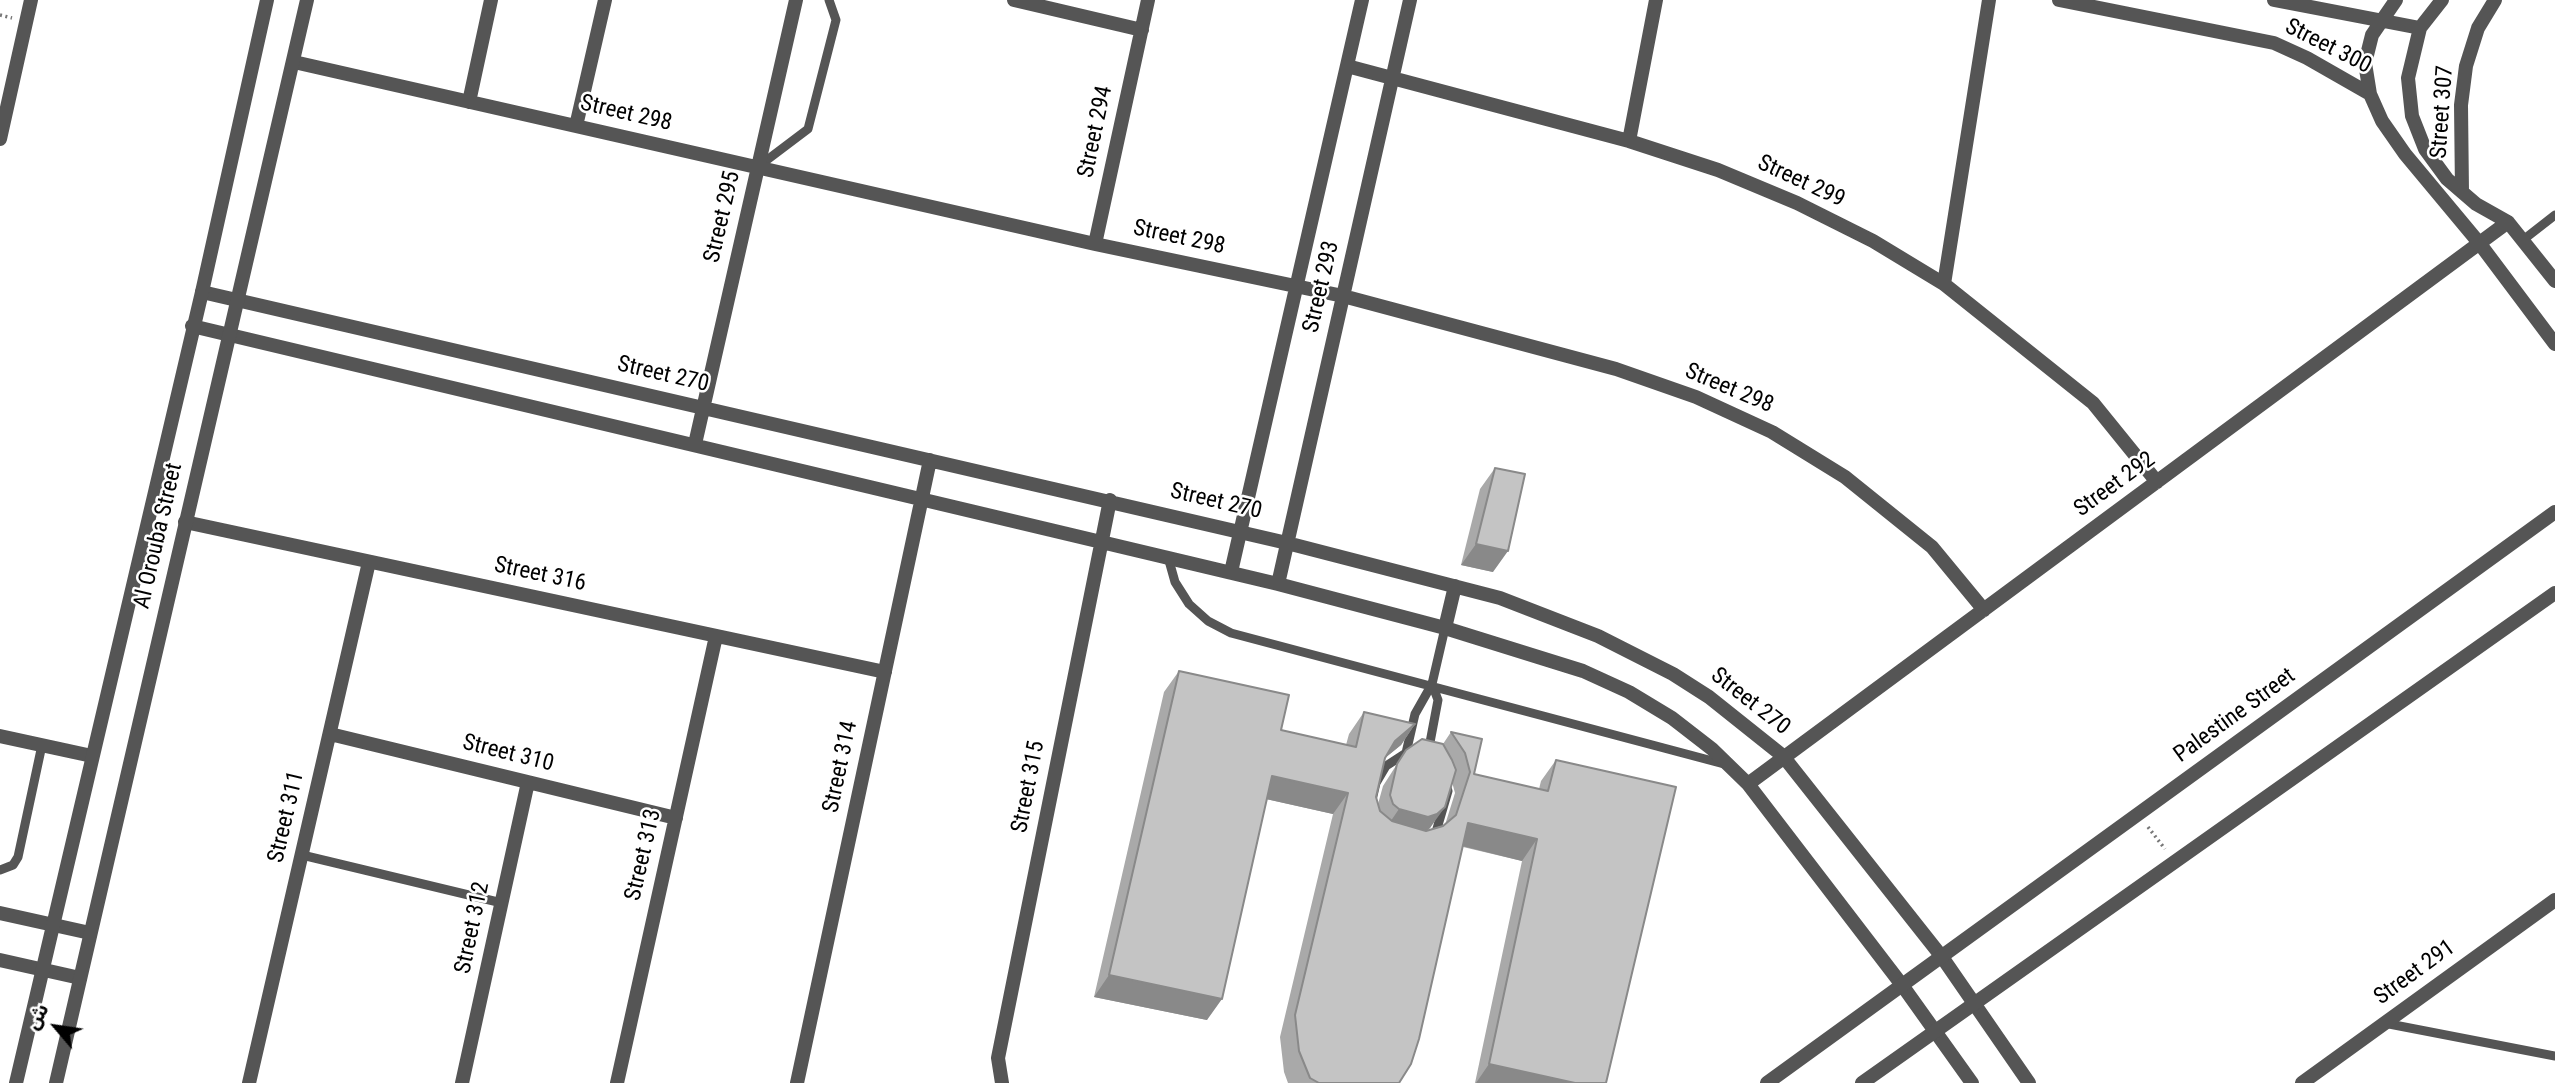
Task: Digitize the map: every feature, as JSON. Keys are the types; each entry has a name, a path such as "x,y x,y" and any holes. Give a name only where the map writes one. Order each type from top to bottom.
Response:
{"street":[{"path":"0,139 32,0"},
{"name":"Al Orouba Street","path":"16,1083 202,292 267,0"},
{"name":"Al Orouba Street","path":"56,1083 307,0"},
{"path":"469,102 491,0"},
{"path":"576,126 605,0"},
{"name":"Street 295","path":"695,444 796,0"},
{"path":"1014,0 1142,30"},
{"name":"Street 294","path":"1095,244 1148,0"},
{"name":"Street 293","path":"1231,572 1362,0"},
{"name":"Street 293","path":"1278,584 1410,0"},
{"path":"1629,141 1656,0"},
{"path":"1944,284 1989,0"},
{"name":"Street 300","path":"2059,0 2274,43 2339,75 2370,94"},
{"name":"Street 300","path":"2274,0 2380,20 2372,35 2365,63 2370,94 2382,121 2555,344"},
{"path":"2396,0 2380,20 2420,28"},
{"path":"2442,0 2420,28 2409,78 2413,117 2425,149 2447,179 2476,204 2508,222 2555,281"},
{"name":"Street 307","path":"2462,192 2461,105 2466,66 2478,28 2495,0"},
{"name":"Street 298","path":"294,62 1095,244 1343,296 1616,369 1696,397 1772,432 1844,477 1922,538 1984,610"},
{"name":"Street 299","path":"1347,66 1629,141 1718,170 1797,203 1873,242 1944,284 2093,402 2157,482"},
{"name":"Street 292","path":"1748,783 2508,222"},
{"name":"Street 270","path":"202,292 1110,500 1455,586 1546,614 1636,653 1709,697 1783,757 1942,957 2029,1083"},
{"path":"192,326 1102,540 1445,628 1583,671 1629,692 1672,718 1748,783 1936,1030 1972,1083"},
{"name":"Street 314","path":"797,1083 930,460"},
{"name":"Street 315","path":"1002,1083 998,1058 1110,500"},
{"name":"Palestine Street","path":"1902,985 2555,512"},
{"name":"Street 316","path":"186,522 885,672"},
{"name":"Street 311","path":"249,1083 369,562"},
{"path":"1445,628 1455,586"},
{"path":"1862,1083 2555,593"},
{"name":"Street 313","path":"617,1083 716,636"},
{"name":"Street 310","path":"330,734 676,818"},
{"path":"0,736 92,756"},
{"name":"Street 312","path":"462,1083 528,782"},
{"name":"Street 291","path":"2302,1083 2555,900"},
{"path":"0,913 90,933"},
{"path":"0,960 80,978"},
{"path":"1767,1083 1902,985"}],"lane":[{"path":"757,167 808,129 836,20 829,0"},
{"path":"2523,240 2555,215"},
{"path":"1168,557 1175,582 1189,604 1219,627 1730,766"},
{"path":"1406,753 1415,714 1432,684 1445,628"},
{"path":"1430,759 1406,753 1391,762 1379,777 1368,817 1372,829 1381,837 1413,845 1426,841 1436,832 1448,790 1444,778 1430,759 1428,743 1438,701 1432,684"},
{"path":"0,870 13,865 18,857 42,746"},
{"path":"302,856 502,903"},
{"path":"2384,1023 2555,1056"}],"path":[{"path":"2139,814 2174,861"}],"building":[{"path":"1495,468 1525,474 1508,551 1476,544"},
{"path":"1179,671 1289,695 1281,730 1356,747 1364,712 1415,724 1395,741 1385,758 1376,797 1380,811 1392,821 1426,831 1443,826 1456,815 1470,772 1465,753 1451,732 1482,739 1474,774 1548,791 1556,760 1676,787 1606,1083 1575,1083 1489,1064 1537,839 1468,823 1411,1064 1399,1083 1319,1083 1310,1078 1299,1051 1295,1015 1348,793 1272,776 1222,999 1109,975"},
{"path":"1422,739 1443,744 1456,770 1445,807 1428,817 1399,809 1393,804 1390,795 1397,764 1406,750"}]}
